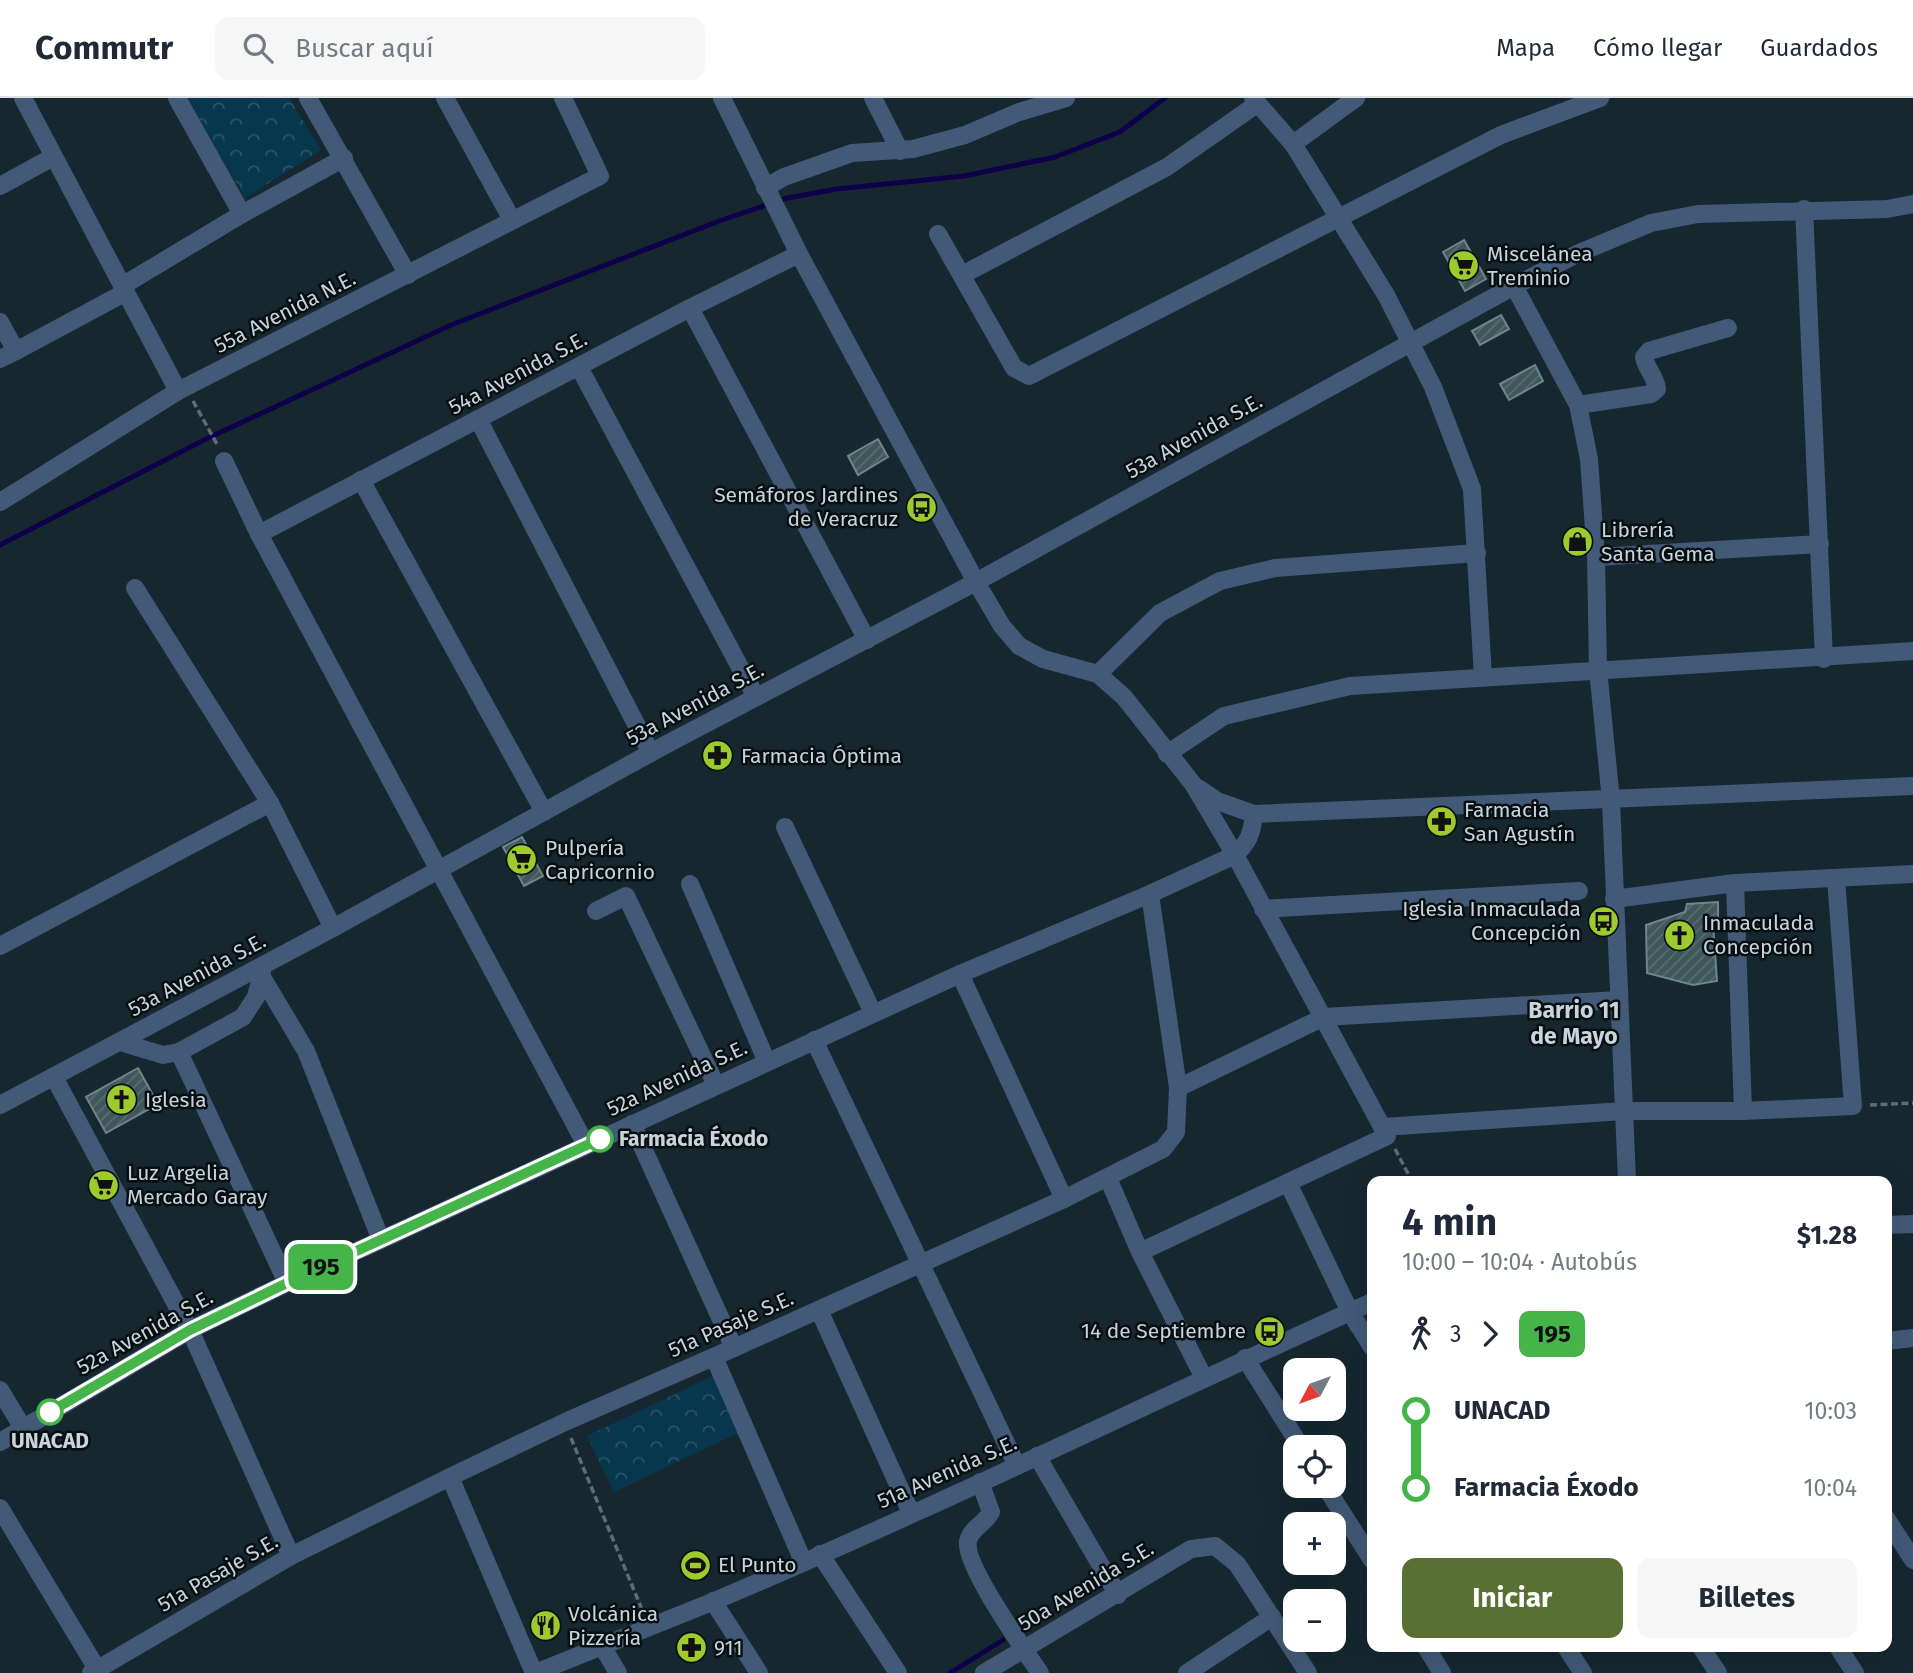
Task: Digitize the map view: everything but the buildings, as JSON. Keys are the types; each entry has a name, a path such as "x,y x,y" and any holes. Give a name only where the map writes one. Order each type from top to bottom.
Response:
{"street":[{"path":"23,98 124,289 182,390"},
{"path":"177,98 242,214"},
{"path":"308,98 408,275"},
{"path":"445,98 512,220"},
{"name":"55a Avenida N.E.","path":"0,502 182,390 600,176 563,98"},
{"path":"722,98 799,254 1002,626 1019,646 1043,659 1098,674 1124,697 1193,784 1236,855 1385,1131"},
{"path":"873,98 900,151"},
{"path":"770,197 784,177 852,153 900,151 965,135 1016,105 1066,98"},
{"path":"1293,144 1356,98"},
{"path":"938,234 1014,368 1029,376 1502,135 1600,98"},
{"path":"962,275 1167,167 1255,101 1293,144 1386,295 1433,387 1472,489 1483,677"},
{"path":"0,186 53,157"},
{"path":"0,359 124,289 242,214 344,158"},
{"name":"53a Avenida S.E.","path":"0,1105 262,972 333,928 651,753 976,582 1514,286 1579,253 1651,223 1698,214 1804,209 1887,209 1913,204"},
{"path":"1804,209 1824,659"},
{"name":"54a Avenida S.E.","path":"259,534 690,308 799,254"},
{"path":"1514,286 1578,405 1589,459 1596,556 1598,669 1611,800 1627,1176"},
{"path":"690,308 867,640"},
{"path":"0,321 16,351"},
{"path":"1578,405 1651,394 1657,389 1656,381 1645,363 1644,357 1649,351 1728,328"},
{"path":"579,367 756,697"},
{"path":"478,419 651,753"},
{"path":"221,455 259,534 586,1145"},
{"path":"361,480 544,812"},
{"path":"1596,556 1820,544"},
{"path":"1098,674 1160,613 1220,580 1275,568 1477,553"},
{"path":"135,588 270,803 333,928"},
{"path":"1167,754 1224,716 1350,687 1598,669 1824,659 1913,652"},
{"path":"1193,784 1217,802 1254,814 1913,786"},
{"path":"0,946 270,803"},
{"path":"1236,855 1246,845 1252,833 1254,814"},
{"path":"785,827 873,1013"},
{"name":"52a Avenida S.E.","path":"0,1442 190,1330 287,1283 873,1013 1236,855"},
{"path":"1614,899 1735,883 1913,874"},
{"path":"1140,1252 1288,1183 1385,1131 1624,1111 1742,1111 1853,1106 1836,878"},
{"path":"1735,883 1742,1111"},
{"path":"690,884 767,1062"},
{"path":"1264,909 1579,891"},
{"name":"51a Pasaje S.E.","path":"94,1671 291,1556 450,1477 565,1422 1064,1199 1163,1149 1176,1132 1178,1088 1150,894"},
{"path":"596,911 626,896 716,1085"},
{"path":"120,1042 163,1055 179,1052 243,1017 257,997 262,972"},
{"path":"262,972 306,1051 382,1240"},
{"path":"960,974 1064,1199"},
{"path":"1178,1088 1324,1017 1618,1000"},
{"path":"814,1040 1017,1466"},
{"path":"179,1052 287,1283"},
{"path":"54,1077 190,1330 291,1556"},
{"path":"632,1124 734,1348"},
{"path":"1108,1178 1140,1252 1203,1378"},
{"path":"1288,1183 1350,1312 1367,1339"},
{"path":"1892,1224 1913,1224"},
{"name":"51a Avenida S.E.","path":"535,1673 803,1562 1367,1304"},
{"path":"819,1310 911,1513"},
{"path":"1892,1340 1913,1338"},
{"path":"714,1357 803,1562"},
{"path":"1245,1358 1293,1435"},
{"path":"0,1390 23,1428"},
{"path":"1037,1456 1118,1595"},
{"path":"450,1477 535,1673"},
{"path":"979,1482 991,1512 987,1520 972,1532 967,1542 969,1554 990,1596 1040,1673"},
{"path":"1333,1498 1367,1552"},
{"path":"0,1508 94,1671"},
{"path":"1892,1527 1913,1560"},
{"name":"50a Avenida S.E.","path":"984,1673 1191,1549 1215,1546 1237,1564 1272,1617"},
{"path":"820,1554 898,1673"},
{"path":"713,1601 759,1673"},
{"path":"1187,1673 1272,1617 1308,1673"},
{"path":"602,1646 618,1673"},
{"path":"1429,1652 1443,1673"},
{"path":"1569,1652 1583,1673"},
{"path":"1704,1652 1718,1673"},
{"path":"1841,1652 1855,1673"}],"path":[{"path":"182,390 206,424 221,455"},
{"path":"1853,1106 1913,1102"},
{"path":"1385,1131 1409,1176"},
{"path":"565,1422 649,1627"}],"green space":[{"path":"185,98 289,98 321,150 245,198"},
{"path":"713,1376 740,1432 614,1492 587,1436"}],"waterway":[{"path":"0,545 206,439 451,325 719,221 787,198 837,189 964,176 1055,157 1120,132 1165,98"},
{"path":"950,1673 1003,1640"}],"bus line":[{"name":"195","path":"50,1412 190,1330 600,1139"}],"place":[{"name":"Miscelánea Treminio","path":"1464,266"},
{"name":"Semáforos Jardines de Veracruz","path":"921,507"},
{"name":"Librería Santa Gema","path":"1578,542"},
{"name":"Farmacia Óptima","path":"718,756"},
{"name":"Farmacia San Agustín","path":"1441,822"},
{"name":"Pulpería Capricornio","path":"522,860"},
{"name":"Iglesia Inmaculada Concepción","path":"1604,921"},
{"name":"Inmaculada Concepción","path":"1680,935"},
{"name":"Iglesia","path":"122,1100"},
{"name":"Farmacia Éxodo","path":"600,1139"},
{"name":"Luz Argelia Mercado Garay","path":"104,1185"},
{"name":"14 de Septiembre","path":"1269,1331"},
{"name":"UNACAD","path":"50,1412"},
{"name":"El Punto","path":"695,1565"},
{"name":"Volcánica Pizzería","path":"545,1626"},
{"name":"911","path":"691,1648"}],"district":[{"name":"Barrio 11 de Mayo","path":"1574,1023"}]}
